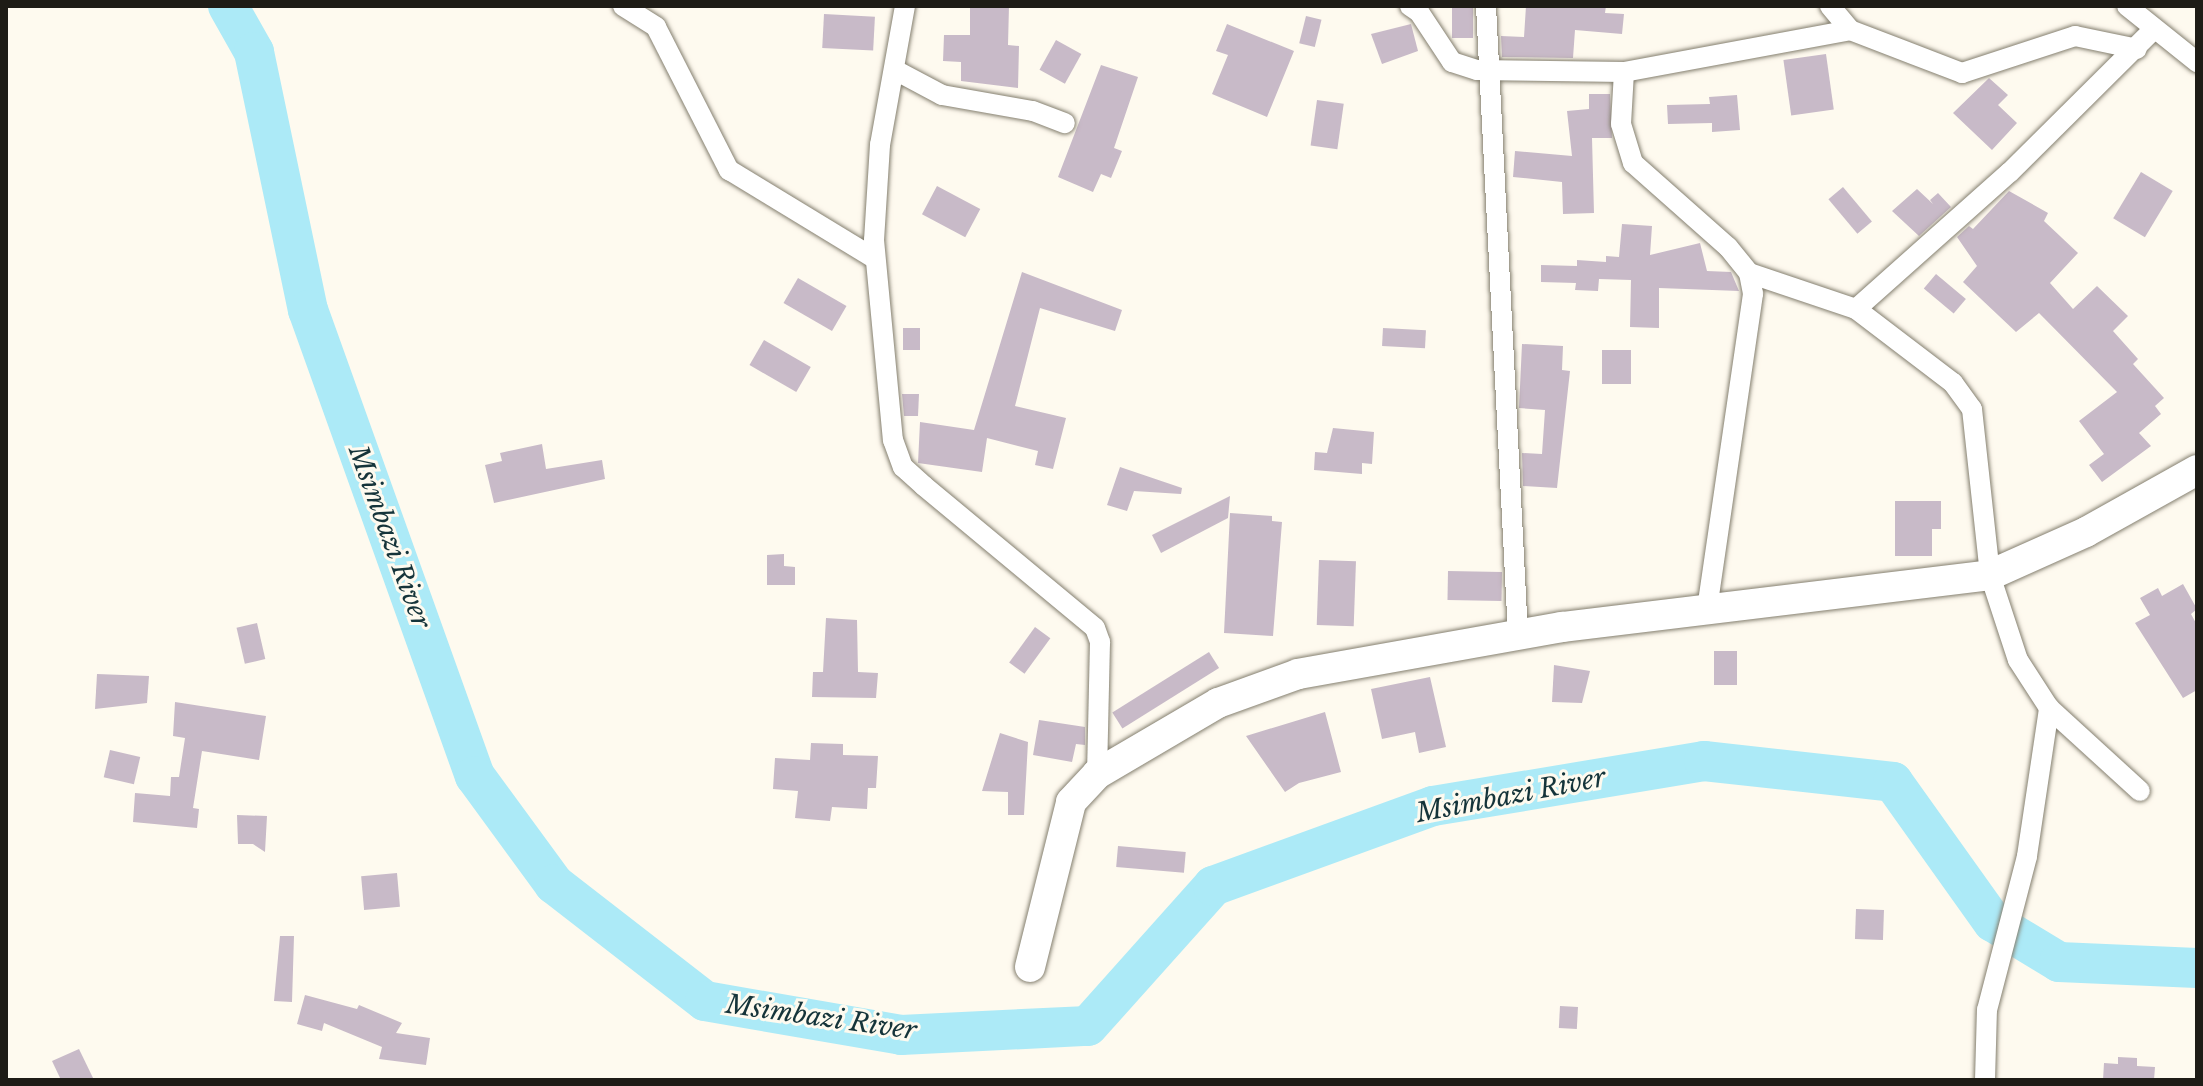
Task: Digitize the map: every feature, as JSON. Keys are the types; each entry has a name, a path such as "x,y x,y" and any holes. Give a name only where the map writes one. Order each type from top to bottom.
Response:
{"street":[{"path":"623,6 656,27 729,170 874,258"},
{"path":"905,6 880,145 874,258 897,457 924,486 1095,628 1100,642 1097,774"},
{"path":"1410,6 1419,12 1452,62 1490,70 1624,72 1850,30"},
{"path":"1486,6 1518,635"},
{"path":"1830,6 1850,30 1962,73 2075,36 2137,49"},
{"path":"2127,6 2153,30 2197,62"},
{"path":"1856,309 1928,248 2137,49 2153,30"},
{"path":"895,70 942,95 1033,111 1065,123"},
{"path":"1624,72 1621,124 1624,147 1633,163 1728,247 1749,273 1856,309 1953,383 1972,409 1990,575 2018,660 2049,708 2140,791"},
{"path":"1707,611 1733,408 1753,316 1749,273"},
{"path":"1030,967 1071,802 1097,774 1218,703 1298,674 1518,635 1990,575 2086,532 2197,470"},
{"path":"1985,1080 1987,1010 2027,856 2049,708"}],"building":[{"path":"970,6 1009,6 1008,45 1019,46 1018,88 961,81 961,62 943,61 944,35 970,35"},
{"path":"1452,6 1473,6 1473,38 1452,38"},
{"path":"1526,6 1606,6 1605,13 1624,14 1622,34 1575,30 1573,58 1502,57 1501,36 1524,37"},
{"path":"824,14 875,17 873,51 822,48"},
{"path":"1306,16 1322,20 1315,47 1299,43"},
{"path":"1227,24 1294,51 1267,117 1212,94 1228,55 1216,51"},
{"path":"1411,24 1418,51 1382,64 1371,34"},
{"path":"1056,40 1081,54 1065,84 1040,70"},
{"path":"1826,54 1834,109 1791,115 1783,60"},
{"path":"1101,65 1138,77 1114,148 1122,151 1111,178 1101,174 1093,192 1058,177"},
{"path":"1989,78 2008,95 1998,105 2017,123 1992,150 1953,113"},
{"path":"1589,94 1610,94 1612,138 1592,138 1594,213 1563,214 1562,182 1513,177 1515,151 1572,156 1567,111 1589,109"},
{"path":"1737,95 1740,130 1712,132 1712,123 1668,124 1667,105 1710,104 1709,97"},
{"path":"1317,100 1344,104 1337,149 1311,146"},
{"path":"2141,172 2173,191 2145,237 2113,218"},
{"path":"937,186 980,209 965,237 922,214"},
{"path":"1843,187 1872,221 1857,234 1828,199"},
{"path":"1917,189 1933,204 1930,200 1938,193 1951,207 1919,236 1892,211"},
{"path":"2009,191 2048,213 2044,221 2078,253 2050,283 2073,309 2097,286 2128,316 2113,331 2138,359 2133,364 2164,398 2155,406 2161,414 2139,433 2151,446 2102,482 2089,465 2104,454 2079,421 2117,392 2039,313 2016,332 1963,282 1977,266 1957,237 1969,226 1973,229"},
{"path":"1622,224 1652,226 1650,255 1700,243 1707,271 1731,272 1739,291 1659,288 1659,328 1630,327 1631,280 1599,279 1598,291 1575,290 1576,283 1541,282 1541,265 1577,266 1577,260 1606,262 1606,256 1619,257"},
{"path":"1022,272 1122,310 1115,331 1040,308 1015,406 1066,418 1053,469 1035,465 1038,451 987,438 982,472 918,463 920,422 974,430"},
{"path":"1936,274 1966,299 1954,314 1924,289"},
{"path":"798,278 846,306 832,331 784,303"},
{"path":"903,328 920,328 920,350 903,350"},
{"path":"1383,328 1426,330 1425,348 1382,346"},
{"path":"764,340 811,367 796,392 750,365"},
{"path":"1522,344 1563,346 1562,370 1570,371 1557,488 1523,486 1522,453 1542,454 1545,410 1519,408"},
{"path":"1602,350 1631,350 1631,384 1602,384"},
{"path":"902,394 919,394 918,416 904,416"},
{"path":"1333,428 1374,432 1372,464 1362,463 1362,474 1314,470 1315,452 1327,453"},
{"path":"542,444 546,469 602,460 605,479 494,503 485,465 502,461 500,453"},
{"path":"1120,467 1182,488 1181,494 1134,491 1127,511 1107,505"},
{"path":"1230,496 1228,518 1161,553 1152,535"},
{"path":"1895,501 1941,501 1941,529 1932,529 1932,556 1895,556"},
{"path":"1230,513 1272,516 1272,521 1282,522 1273,636 1224,633"},
{"path":"784,554 784,566 795,567 795,585 767,585 767,555"},
{"path":"1319,560 1356,561 1354,626 1317,625"},
{"path":"1448,571 1502,572 1501,601 1447,600"},
{"path":"2183,584 2197,609 2191,614 2197,625 2197,690 2183,698 2135,623 2150,615 2140,598 2158,588 2162,596"},
{"path":"826,618 857,620 858,672 878,673 876,698 812,697 813,672 823,672"},
{"path":"257,623 265,659 245,664 237,628"},
{"path":"1035,627 1050,638 1025,674 1009,663"},
{"path":"1714,651 1737,651 1737,685 1714,685"},
{"path":"1209,652 1219,668 1122,729 1112,712"},
{"path":"1554,665 1590,671 1582,703 1552,702"},
{"path":"97,674 149,676 147,703 95,709"},
{"path":"1430,677 1446,747 1419,753 1415,732 1382,739 1371,689"},
{"path":"175,702 266,716 259,760 202,751 193,808 199,809 197,828 133,822 135,793 170,796 171,777 179,777 185,738 173,736"},
{"path":"1325,712 1341,772 1299,783 1285,792 1246,736"},
{"path":"1039,720 1085,727 1085,745 1076,744 1072,762 1033,755"},
{"path":"1000,733 1028,742 1024,815 1008,815 1008,792 982,791"},
{"path":"811,743 843,744 843,755 878,756 876,788 868,788 867,809 832,807 830,821 795,818 798,791 773,789 775,758 810,760"},
{"path":"110,750 140,757 134,784 104,777"},
{"path":"237,815 267,816 265,852 253,844 238,844"},
{"path":"1118,846 1186,852 1184,873 1116,867"},
{"path":"397,873 400,907 364,910 361,876"},
{"path":"1856,909 1884,910 1883,940 1855,939"},
{"path":"280,936 294,936 292,1002 274,1001"},
{"path":"305,995 357,1009 359,1005 402,1023 396,1033 430,1038 426,1065 379,1059 382,1047 324,1023 322,1031 297,1024"},
{"path":"1560,1006 1578,1007 1577,1029 1559,1028"},
{"path":"79,1049 94,1080 61,1080 52,1061"},
{"path":"2118,1057 2137,1058 2137,1066 2155,1067 2154,1080 2103,1080 2104,1063 2118,1064"}],"waterway":[{"name":"Msimbazi River","path":"228,6 254,52 308,310 475,776 554,884 705,1001 901,1035 1088,1026 1213,886 1433,806 1704,761 1893,782 1993,922 2059,962 2197,968"}]}
